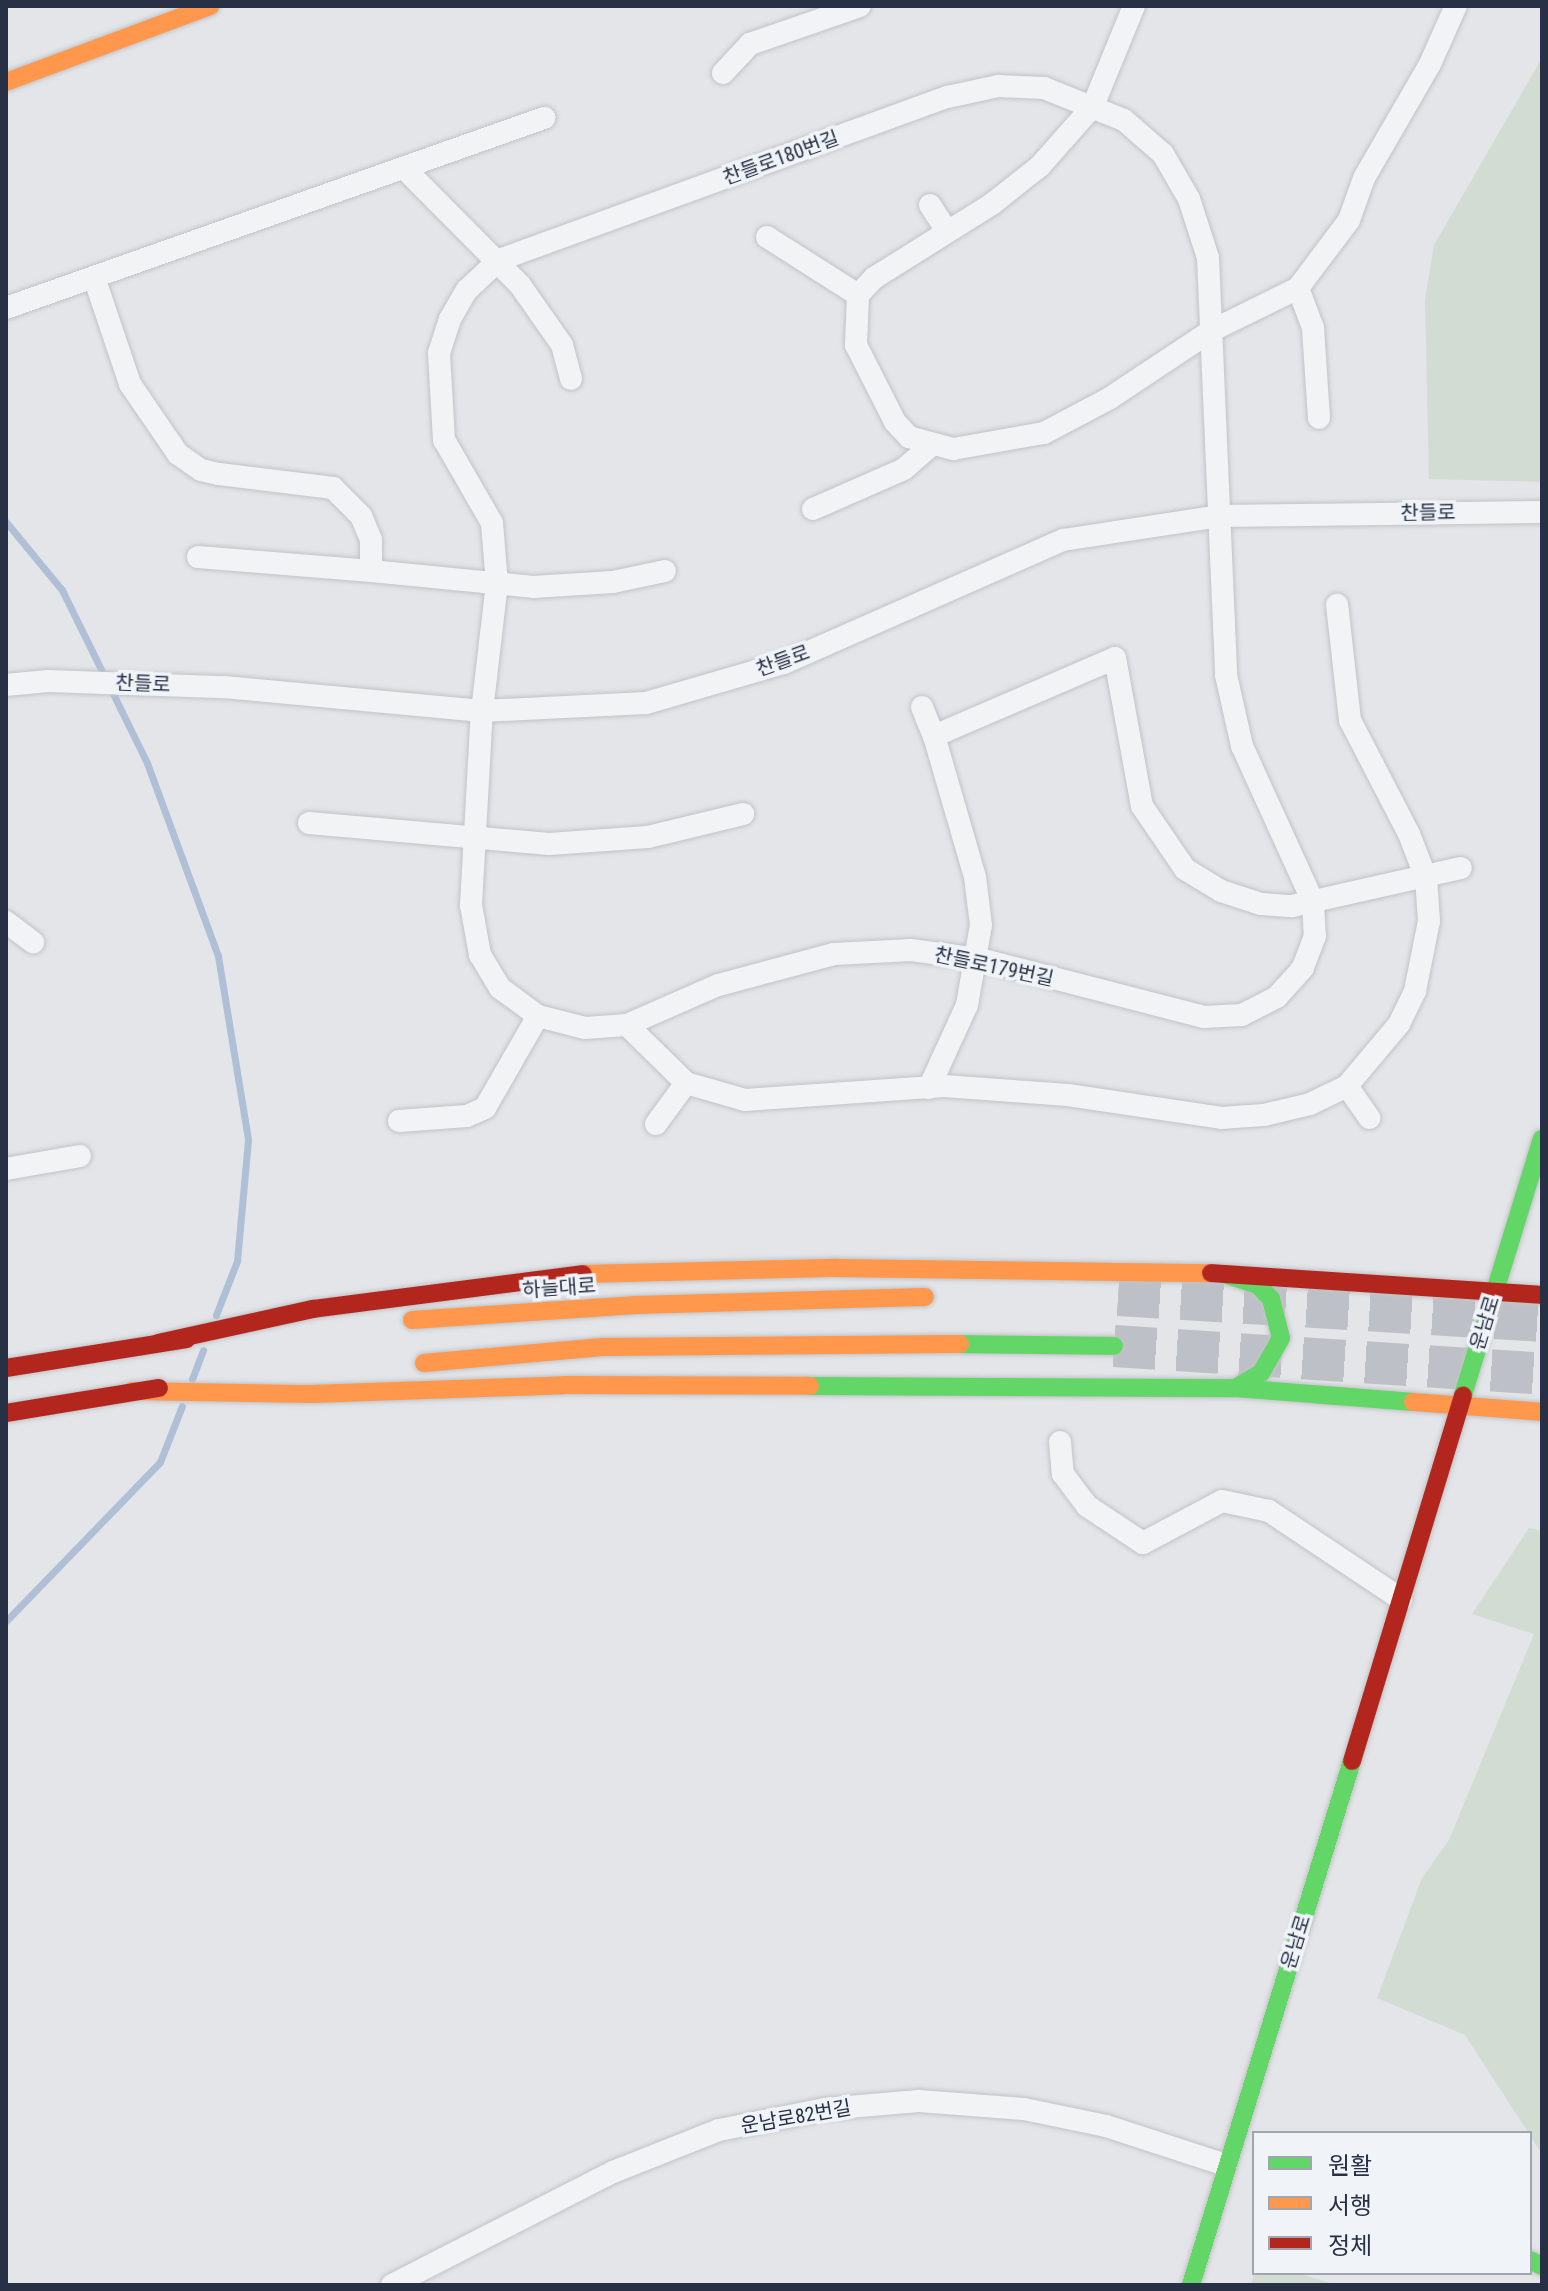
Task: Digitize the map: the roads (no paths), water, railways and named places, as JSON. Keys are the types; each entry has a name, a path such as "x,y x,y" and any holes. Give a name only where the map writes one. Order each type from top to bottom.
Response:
{"main road":[{"path":"6,82 210,6"},
{"name":"운남로","path":"1191,2285 1542,1139"},
{"path":"6,1368 549,1275 837,1268 1222,1273 1542,1295"},
{"path":"1222,1273 1258,1285 1271,1299 1280,1328 1274,1356 1261,1373 1235,1388"},
{"name":"하늘대로","path":"385,1322 636,1305 946,1296"},
{"path":"294,1321 354,1324"},
{"path":"402,1364 602,1347 841,1342 1114,1346"},
{"path":"6,1413 125,1391 286,1374"},
{"path":"125,1391 272,1394 565,1385 1235,1388 1459,1409 1542,1412"},
{"path":"1226,2165 1252,2172"}],"street":[{"path":"723,73 750,44 860,6"},
{"path":"1134,6 1093,106 1017,188 874,278 858,295 856,345 873,384 895,422 909,437 930,446 981,447 1044,433 1110,398 1211,331 1298,288 1349,220 1364,178 1430,64 1456,6"},
{"name":"찬들로180번길","path":"482,711 497,584 492,523 444,440 438,399 439,353 450,319 467,290 499,260 948,97 998,86 1029,87 1093,106 1124,120 1163,154 1189,199 1208,258 1219,516"},
{"path":"6,308 544,118"},
{"path":"404,168 499,260 562,345 571,379"},
{"path":"930,205 946,230"},
{"path":"767,237 858,295"},
{"path":"94,277 130,384 178,454 201,470 219,474 333,488 361,516 371,540 371,571"},
{"path":"1298,288 1313,328 1319,418"},
{"path":"813,509 904,469 930,446"},
{"name":"찬들로","path":"6,685 48,681 190,686 482,711 646,703 784,663 1063,540 1219,516 1542,512"},
{"name":"찬들로179번길","path":"482,711 471,905 480,955 500,988 538,1016 585,1028 627,1025 718,985 834,954 911,950 979,959 1204,1017 1242,1015 1277,997 1303,968 1315,936 1313,902 1242,746 1226,675 1219,516"},
{"path":"198,557 497,584 613,582 665,571"},
{"path":"627,1025 686,1083 745,1100 929,1088 1068,1095 1221,1118 1264,1115 1310,1104 1347,1086 1399,1024 1415,991 1429,921 1426,878 1350,720 1337,605"},
{"path":"934,736 1116,650 1142,806 1185,869 1221,891 1261,904 1313,902 1461,868"},
{"path":"922,707 934,736 975,877 981,925 979,959 967,1005 929,1088"},
{"path":"309,823 477,840 600,843 743,814"},
{"path":"6,922 33,942"},
{"path":"399,1121 467,1116 485,1108 498,1093 538,1016"},
{"path":"656,1124 686,1083"},
{"path":"1347,1086 1369,1118"},
{"path":"6,1169 80,1156"},
{"path":"1060,1442 1063,1474 1087,1506 1143,1543 1222,1501 1269,1511 1401,1599"},
{"name":"운남로82번길","path":"392,2285 613,2172 719,2130 825,2109 919,2101 1024,2109 1106,2126 1226,2165"}],"waterway":[{"path":"6,522 62,590 147,763 218,956 248,1140 237,1261 216,1315"},
{"path":"192,1379 203,1350"},
{"path":"6,1621 160,1462 182,1406"}],"tunnel":[{"path":"1118,1295 1542,1321"},
{"path":"1114,1346 1542,1374"}]}
